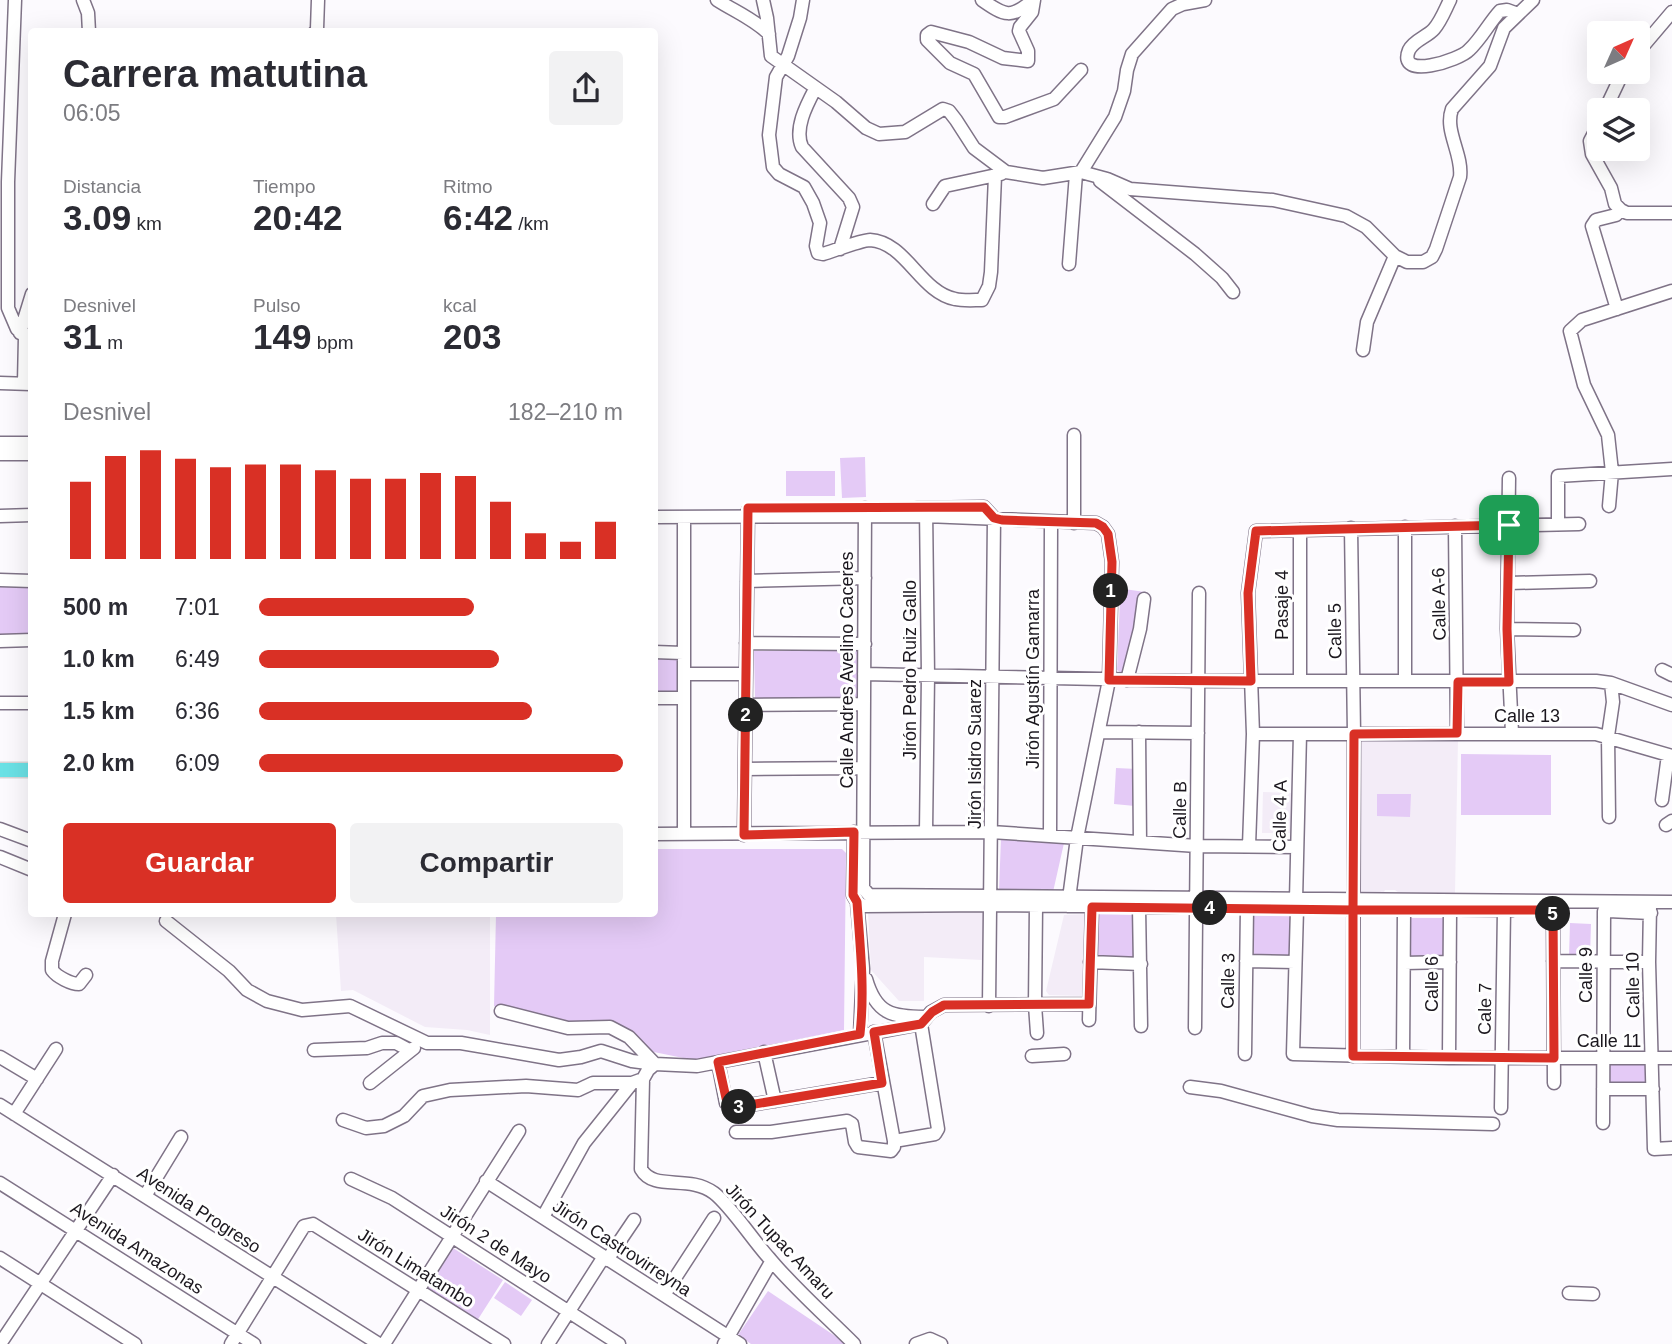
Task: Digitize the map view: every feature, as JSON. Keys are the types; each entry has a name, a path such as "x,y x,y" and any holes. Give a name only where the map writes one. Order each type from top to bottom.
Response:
{"main road":[{"path":"0,770 28,770"}],"street":[{"path":"0,383 28,383 26,336 11,318 8,307 4,175 15,0"},
{"path":"83,0 88,13 89,28"},
{"path":"317,28 318,0"},
{"path":"717,0 756,22 769,34"},
{"path":"763,0 771,56 836,102 866,128 879,134 905,132 943,109 949,111 974,148 1001,174"},
{"path":"803,0 800,18 776,77 769,135 773,167 779,174 808,191 820,223 816,246 818,253 823,254 869,240 881,242 899,254 940,293 954,299 982,300 989,286 1001,174"},
{"path":"982,0 1000,12 1008,13 1021,11 1033,0"},
{"path":"1033,0 1032,12 1019,31 1028,51 1028,61 1003,58 968,42 931,32 928,40 944,59 972,72 999,117 1054,100 1081,70"},
{"path":"1069,264 1083,173 1115,117 1132,54 1172,9 1205,0"},
{"path":"1450,0 1433,30 1411,47 1408,60 1412,64 1420,67 1443,64 1463,55 1470,50 1500,11 1507,10 1518,14"},
{"path":"933,204 945,186 1001,174 1042,178 1083,173 1130,188 1273,200 1346,216 1366,227 1395,256 1406,262 1423,262 1432,257 1460,177 1461,167 1450,126 1452,108 1490,66 1504,28 1533,0"},
{"path":"1650,38 1672,12"},
{"path":"816,89 807,104 799,139 802,147 849,198 853,207 840,249"},
{"path":"1595,161 1620,211 1672,213"},
{"path":"1083,173 1195,254 1222,278 1233,292"},
{"path":"1617,309 1591,226 1596,220 1616,215 1620,211"},
{"path":"1363,350 1367,322 1395,256"},
{"path":"1609,506 1612,472 1608,435 1584,385 1570,331 1582,320 1672,291"},
{"path":"1074,435 1074,523"},
{"path":"0,443 28,443"},
{"path":"0,454 28,454"},
{"path":"1558,524 1559,476 1672,468"},
{"path":"1509,478 1507,629 1512,733"},
{"path":"658,509 926,512 984,507 994,518"},
{"path":"658,517 748,512"},
{"path":"744,835 748,512"},
{"name":"Calle Andres Avelino Caceres","path":"863,969 863,888 859,832 863,768 865,512"},
{"path":"926,512 1096,523 1108,534 1112,562 1109,680 1077,838 1068,902"},
{"name":"Jirón Pedro Ruiz Gallo","path":"926,512 926,832"},
{"path":"0,516 28,515"},
{"path":"684,517 684,834"},
{"name":"Jirón Isidro Suarez","path":"989,1006 994,518"},
{"name":"Jirón Agustín Gamarra","path":"1050,836 1051,522"},
{"path":"1249,846 1253,734 1248,593 1256,531 1579,524"},
{"name":"Calle A-6","path":"1455,526 1457,733"},
{"path":"1405,527 1405,681"},
{"name":"Calle 5","path":"1351,528 1354,734 1353,1056"},
{"name":"Pasaje 4","path":"1300,530 1300,680"},
{"path":"747,581 865,578"},
{"path":"0,580 28,581"},
{"path":"1509,583 1590,581"},
{"name":"Calle B","path":"1195,1028 1199,593"},
{"path":"1127,680 1140,629 1144,599"},
{"path":"1507,629 1574,630"},
{"path":"0,641 28,640"},
{"path":"747,643 864,644"},
{"path":"658,652 684,653"},
{"path":"684,674 746,674"},
{"path":"864,674 1198,681 1611,682 1672,705"},
{"path":"1609,817 1608,736 1613,702 1611,682"},
{"path":"658,698 684,698"},
{"path":"0,703 28,703"},
{"path":"746,705 864,704"},
{"path":"1099,732 1198,733"},
{"path":"1139,732 1140,842"},
{"name":"Calle 13","path":"1253,734 1597,734 1670,756"},
{"name":"Calle 4 A","path":"1293,1054 1300,734"},
{"path":"1662,800 1670,756"},
{"path":"745,769 863,768"},
{"path":"0,829 28,840"},
{"path":"658,834 991,832 1197,846 1297,847"},
{"path":"0,857 28,868"},
{"path":"861,898 864,906 991,900 1650,908"},
{"path":"991,900 1036,906 1068,902 1092,907 1139,908 1196,903 1247,908 1296,904"},
{"path":"1353,905 1404,911 1604,911 1650,908 1672,902"},
{"path":"1036,906 1037,1033"},
{"path":"1089,1020 1092,907"},
{"path":"1139,908 1141,1026"},
{"name":"Calle 3","path":"1245,1054 1247,908"},
{"name":"Calle 10","path":"1650,908 1654,1149 1672,1148"},
{"name":"Cale 7","path":"1501,1108 1504,910"},
{"path":"1553,910 1555,1083"},
{"path":"1403,1056 1404,911"},
{"name":"Calle 6","path":"1449,1058 1450,911"},
{"name":"Calle 9","path":"1603,1123 1604,911"},
{"path":"64,917 52,970 77,985 86,975"},
{"path":"166,921 229,971 247,989 267,1001 302,1010 350,1006 427,1043"},
{"path":"1246,961 1295,962"},
{"path":"1553,961 1649,962"},
{"path":"1090,962 1141,964"},
{"path":"1404,963 1450,962"},
{"path":"863,969 868,988 879,1006 900,1017 924,1020"},
{"path":"860,1034 863,969"},
{"path":"370,1083 409,1050 427,1043 461,1043 559,1060 601,1051 632,1061 697,1066 924,1020 944,1005 1089,1004"},
{"path":"500,1011 568,1028 610,1027 629,1037 655,1064"},
{"path":"894,1141 935,1134 938,1129 924,1020"},
{"path":"736,1132 771,1132 847,1121 852,1124 858,1147 891,1151 894,1141 874,1032"},
{"path":"314,1050 368,1048 382,1043 396,1043 409,1050"},
{"path":"14,1114 56,1049"},
{"path":"764,1052 775,1101"},
{"path":"1032,1056 1064,1054"},
{"name":"Calle 11","path":"1293,1054 1603,1060 1672,1058"},
{"path":"0,1057 37,1079"},
{"path":"718,1062 726,1104 731,1108 882,1083"},
{"path":"543,1217 584,1143 655,1064"},
{"path":"343,1120 366,1128 384,1126 404,1116 423,1096 450,1090 526,1086 578,1090 593,1083 638,1081"},
{"name":"Jirón Tupac Amaru","path":"638,1081 640,1169 645,1176 660,1182 702,1185 716,1195 771,1262 854,1344"},
{"path":"1190,1087 1222,1091 1312,1116 1338,1120 1493,1124"},
{"path":"1604,1089 1653,1089"},
{"name":"Avenida Progreso","path":"0,1105 379,1344"},
{"path":"384,1344 519,1131"},
{"path":"145,1196 181,1137"},
{"path":"5,1340 113,1175"},
{"name":"Jirón 2 de Mayo","path":"351,1179 393,1198 619,1344"},
{"name":"Jirón Castrovirreyna","path":"486,1181 664,1295 726,1340 740,1344"},
{"name":"Avenida Amazonas","path":"0,1183 77,1230 235,1339 254,1344"},
{"path":"664,1295 714,1218"},
{"path":"548,1344 634,1220"},
{"name":"Jirón Limatambo","path":"273,1278 304,1226 313,1224 504,1344"},
{"path":"0,1258 135,1344"},
{"path":"726,1340 771,1262"},
{"path":"235,1339 273,1278"},
{"path":"1569,1293 1593,1294"},
{"path":"916,1344 930,1339 941,1344"}],"shaded area":[{"path":"865,457 866,497 842,498 840,458"},
{"path":"786,471 835,471 835,496 786,496"},
{"path":"0,586 28,587 28,636 0,635"},
{"path":"1117,588 1145,592 1129,670 1124,675 1117,670 1120,599"},
{"path":"754,651 861,651 861,698 755,698"},
{"path":"658,657 680,658 680,692 658,691"},
{"path":"1362,739 1458,740 1455,893 1399,893 1385,890 1382,896 1363,895 1360,891"},
{"path":"1461,754 1551,755 1551,815 1461,815"},
{"path":"1116,768 1137,769 1135,806 1114,804"},
{"path":"1263,792 1293,793 1293,833 1262,833"},
{"path":"1377,794 1411,794 1410,817 1377,816"},
{"path":"1001,838 1064,843 1053,892 999,891"},
{"path":"658,849 842,849 846,853 844,1030 698,1061 644,1050 629,1034 553,1024 494,1006 496,917 658,917"},
{"path":"984,911 982,960 924,957 924,1001 899,1001 871,970 868,912"},
{"path":"1087,914 1084,996 1049,995 1046,991 1064,915"},
{"path":"1096,914 1136,915 1136,960 1096,960"},
{"path":"1254,916 1293,916 1293,959 1254,959"},
{"path":"336,917 490,917 490,1035 467,1030 425,1027 353,990 341,991"},
{"path":"1408,918 1446,918 1446,959 1408,959"},
{"path":"1570,923 1591,924 1590,957 1569,956"},
{"path":"1648,1062 1648,1084 1609,1085 1609,1063"},
{"path":"453,1248 503,1280 475,1324 425,1293"},
{"path":"505,1282 532,1300 521,1316 494,1298"},
{"path":"768,1291 844,1342 843,1344 751,1344 738,1335"}],"route":[{"path":"1509,525 1256,531 1248,593 1251,681 1109,680 1112,562 1108,534 1096,523 1002,520 994,518 984,507 748,508 744,835 854,832 853,895 857,902 863,1003 860,1034 718,1062 728,1107 882,1083 874,1032 921,1024 932,1012 944,1005 1089,1004 1092,907 1353,910 1353,1056 1554,1058 1553,910 1353,910 1354,734 1457,733 1458,682 1509,682 1509,525"}]}
